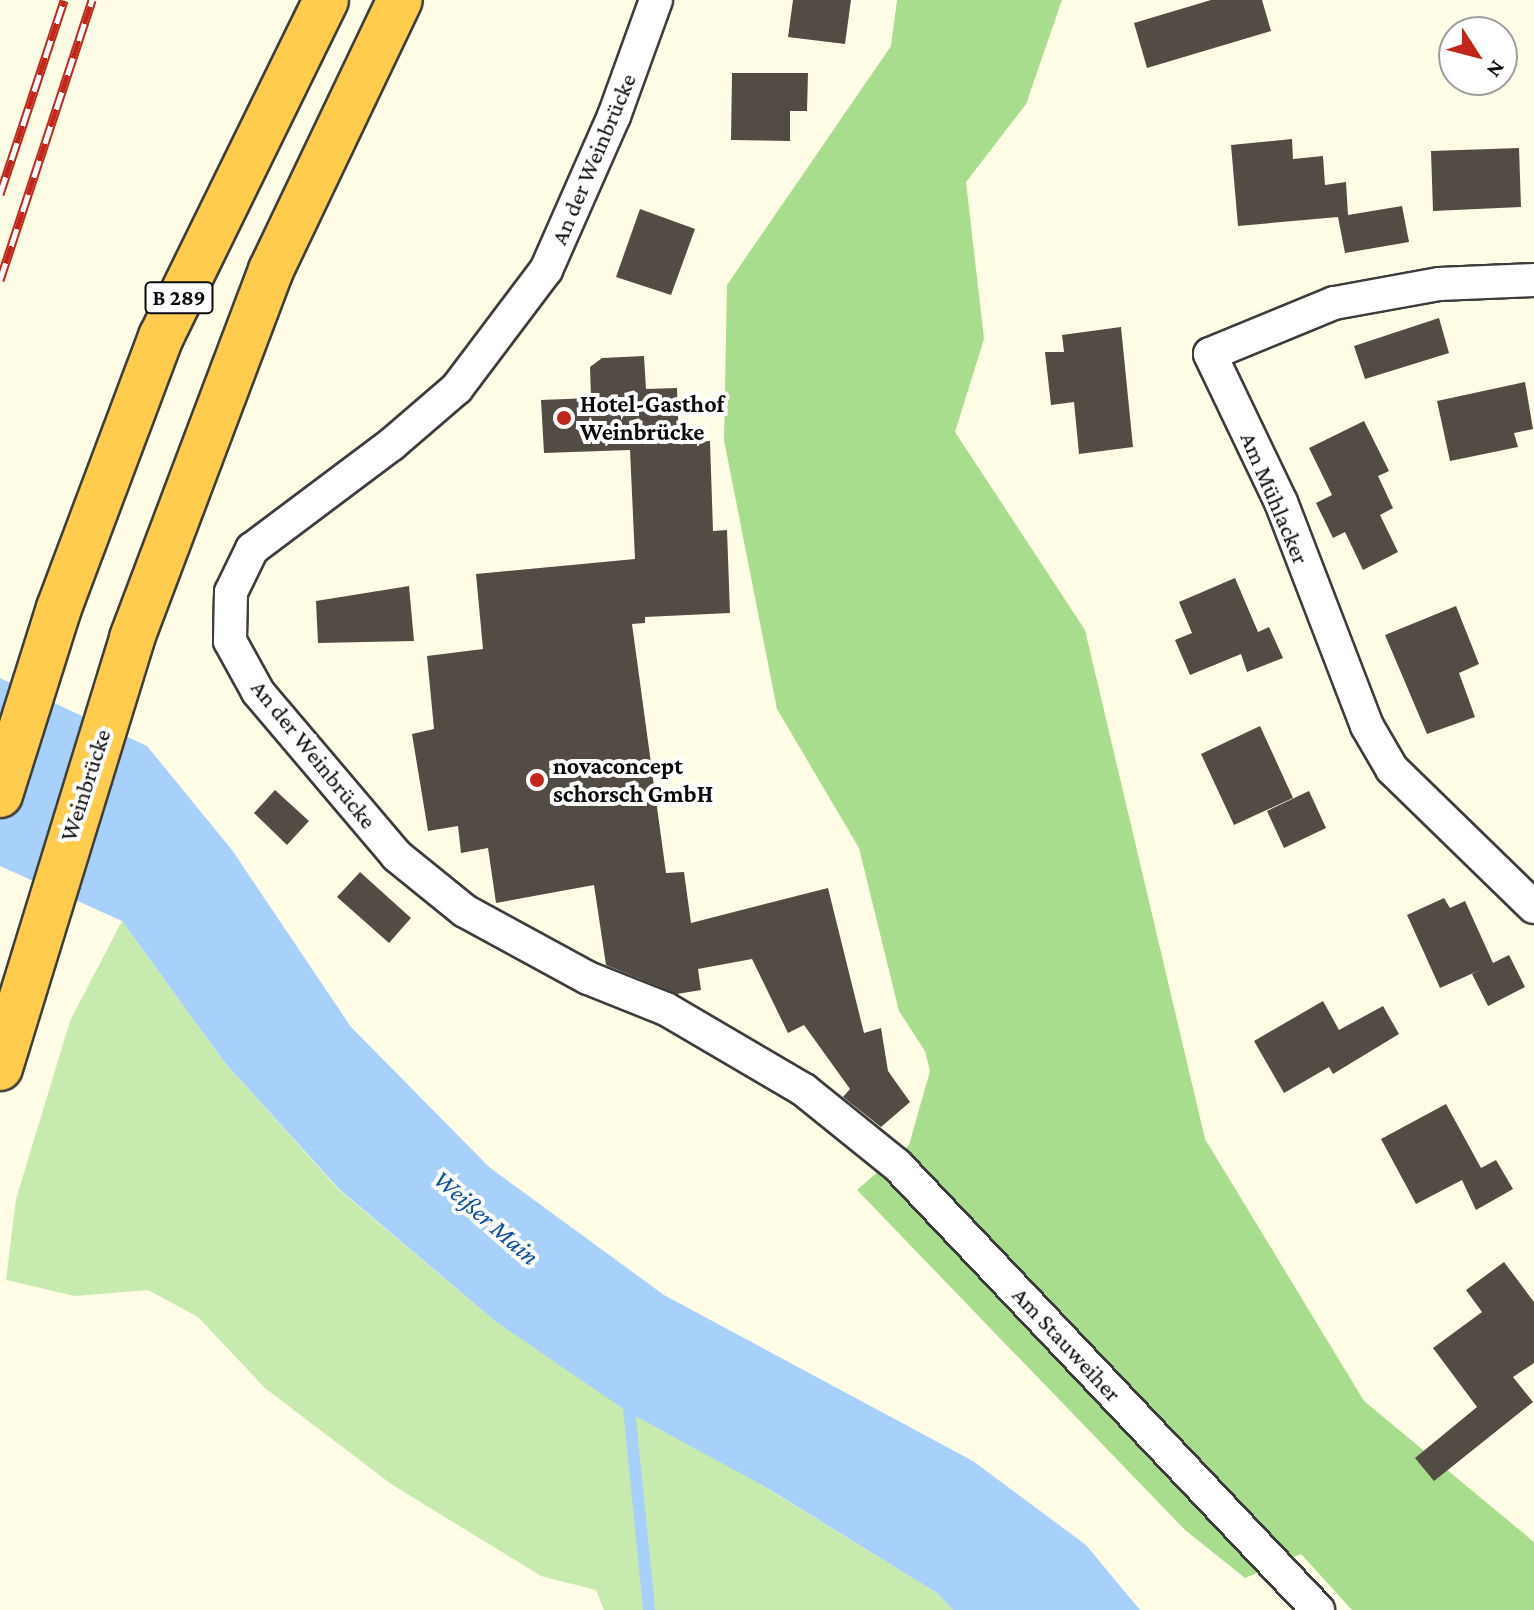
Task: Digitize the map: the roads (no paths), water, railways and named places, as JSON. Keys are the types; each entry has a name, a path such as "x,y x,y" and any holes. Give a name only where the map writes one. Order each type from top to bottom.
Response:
{"highway":[{"name":"B 289","path":"0,795 59,608 161,337 326,0"},
{"name":"Weinbrücke","path":"0,1068 38,933 132,638 271,270 400,0"}],"street":[{"name":"An der Weinbrücke","path":"656,0 614,116 546,270 457,388 392,444 252,549 231,592 230,641 258,692 397,856 465,911 588,978 666,1009 804,1090"},
{"name":"Am Mühlacker","path":"1534,280 1439,284 1334,303 1210,354 1281,502 1367,726 1392,769 1534,907"},
{"name":"Am Stauweiher","path":"804,1090 897,1165 1318,1610"}],"water":[{"name":"Weißer Main","path":"0,678 147,746 232,850 351,1027 489,1167 664,1295 973,1461 1086,1545 1140,1610 953,1610 937,1593 767,1488 628,1412 495,1321 339,1189 225,1063 122,921 0,866"}],"waterway":[{"path":"628,1398 649,1610"}],"railway":[{"path":"0,194 64,0"},
{"path":"0,280 92,0"}],"place":[{"name":"Hotel-Gasthof Weinbrücke","path":"564,418"},
{"name":"novaconcept schorsch GmbH","path":"537,780"}]}
